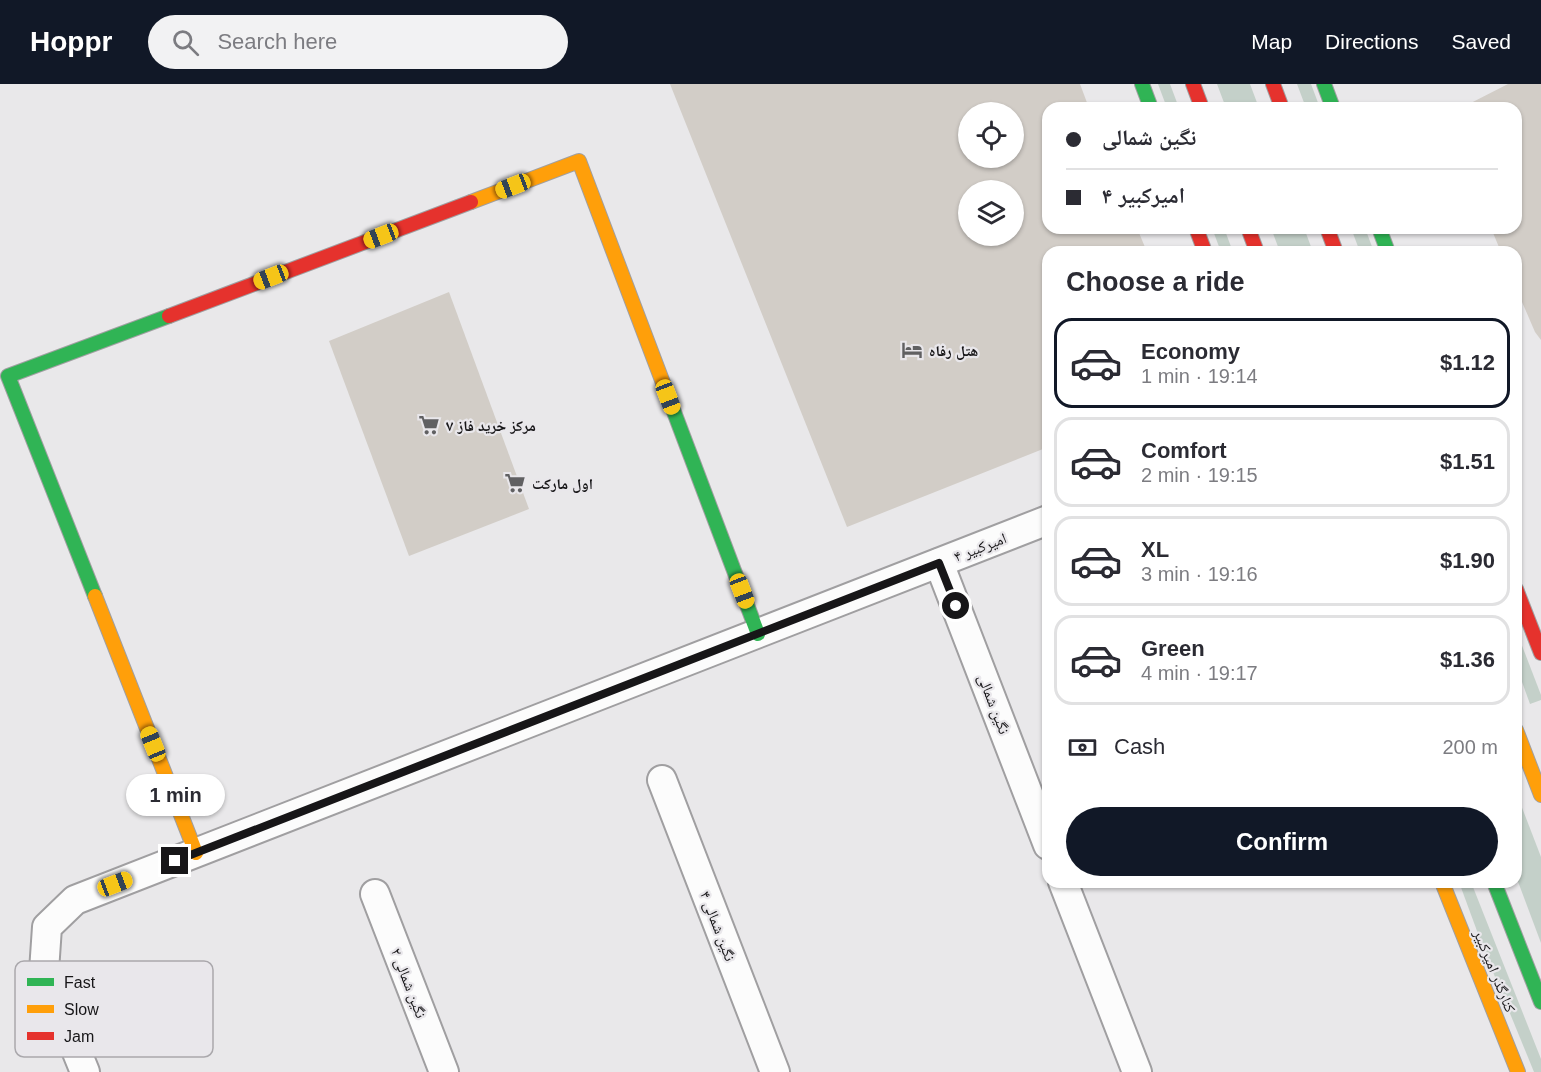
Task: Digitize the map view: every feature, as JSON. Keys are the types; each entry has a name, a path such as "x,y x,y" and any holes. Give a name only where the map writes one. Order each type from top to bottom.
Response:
{"street":[{"path":"1142,84 1149,102"},
{"path":"1193,84 1200,102"},
{"path":"1273,84 1280,102"},
{"path":"1324,84 1331,102"},
{"path":"195,853 8,376 579,161 758,634"},
{"name":"امیرکبیر ۴","path":"45,961 47,927 75,900 1042,522"},
{"name":"نگین شمالی","path":"939,563 1042,829"},
{"path":"1522,604 1541,653"},
{"path":"1522,746 1541,795"},
{"name":"نگین شمالی ۴","path":"662,780 775,1072"},
{"path":"1065,888 1137,1072"},
{"name":"کنارگذر امیرکبیر","path":"1444,888 1518,1072"},
{"path":"1496,888 1541,1002"},
{"name":"نگین شمالی ۲","path":"375,894 444,1072"},
{"name":"امیرکبیر ۴","path":"79,1057 85,1072"}],"shaded area":[{"path":"1158,84 1170,84 1177,102 1165,102"},
{"path":"1217,84 1250,84 1257,102 1224,102"},
{"path":"1297,84 1311,84 1318,102 1304,102"},
{"path":"1214,234 1226,234 1231,246 1219,246"},
{"path":"1273,234 1306,234 1311,246 1278,246"},
{"path":"1353,234 1367,234 1372,246 1358,246"},
{"path":"1522,646 1541,695 1541,700 1530,704 1522,682"},
{"path":"1522,808 1541,857 1541,943 1520,888"},
{"path":"1461,888 1473,888 1541,1059 1541,1072 1534,1072"}],"building":[{"name":"هتل رفاه","path":"670,84 1080,84 1087,102 1042,102 1042,234 1140,234 1144,246 1042,246 1042,449 847,527"},
{"path":"1508,84 1541,84 1541,340 1522,302 1522,246 1498,246 1494,234 1522,234 1522,102 1473,102"},
{"name":"مرکز خرید فاز ۷","path":"449,292 529,509 409,556 329,341"}],"traffic: fast":[{"path":"1142,84 1149,102"},
{"path":"1324,84 1331,102"},
{"path":"1381,234 1386,246"},
{"path":"95,596 8,376 169,316"},
{"path":"671,404 758,634"},
{"path":"1496,888 1541,1002"}],"traffic: slow":[{"path":"471,202 579,161 671,404"},
{"path":"95,596 196,853"},
{"path":"1522,746 1541,795"},
{"path":"1444,888 1518,1072"}],"traffic: jam":[{"path":"1193,84 1200,102"},
{"path":"1273,84 1280,102"},
{"path":"169,316 471,202"},
{"path":"1198,234 1203,246"},
{"path":"1250,234 1255,246"},
{"path":"1329,234 1334,246"},
{"path":"1522,604 1541,653"}],"place":[{"name":"هتل رفاه","path":"912,350"},
{"name":"مرکز خرید فاز ۷","path":"429,425"},
{"name":"اول مارکت","path":"515,483"}],"route":[{"path":"175,861 939,563 956,606"}]}
